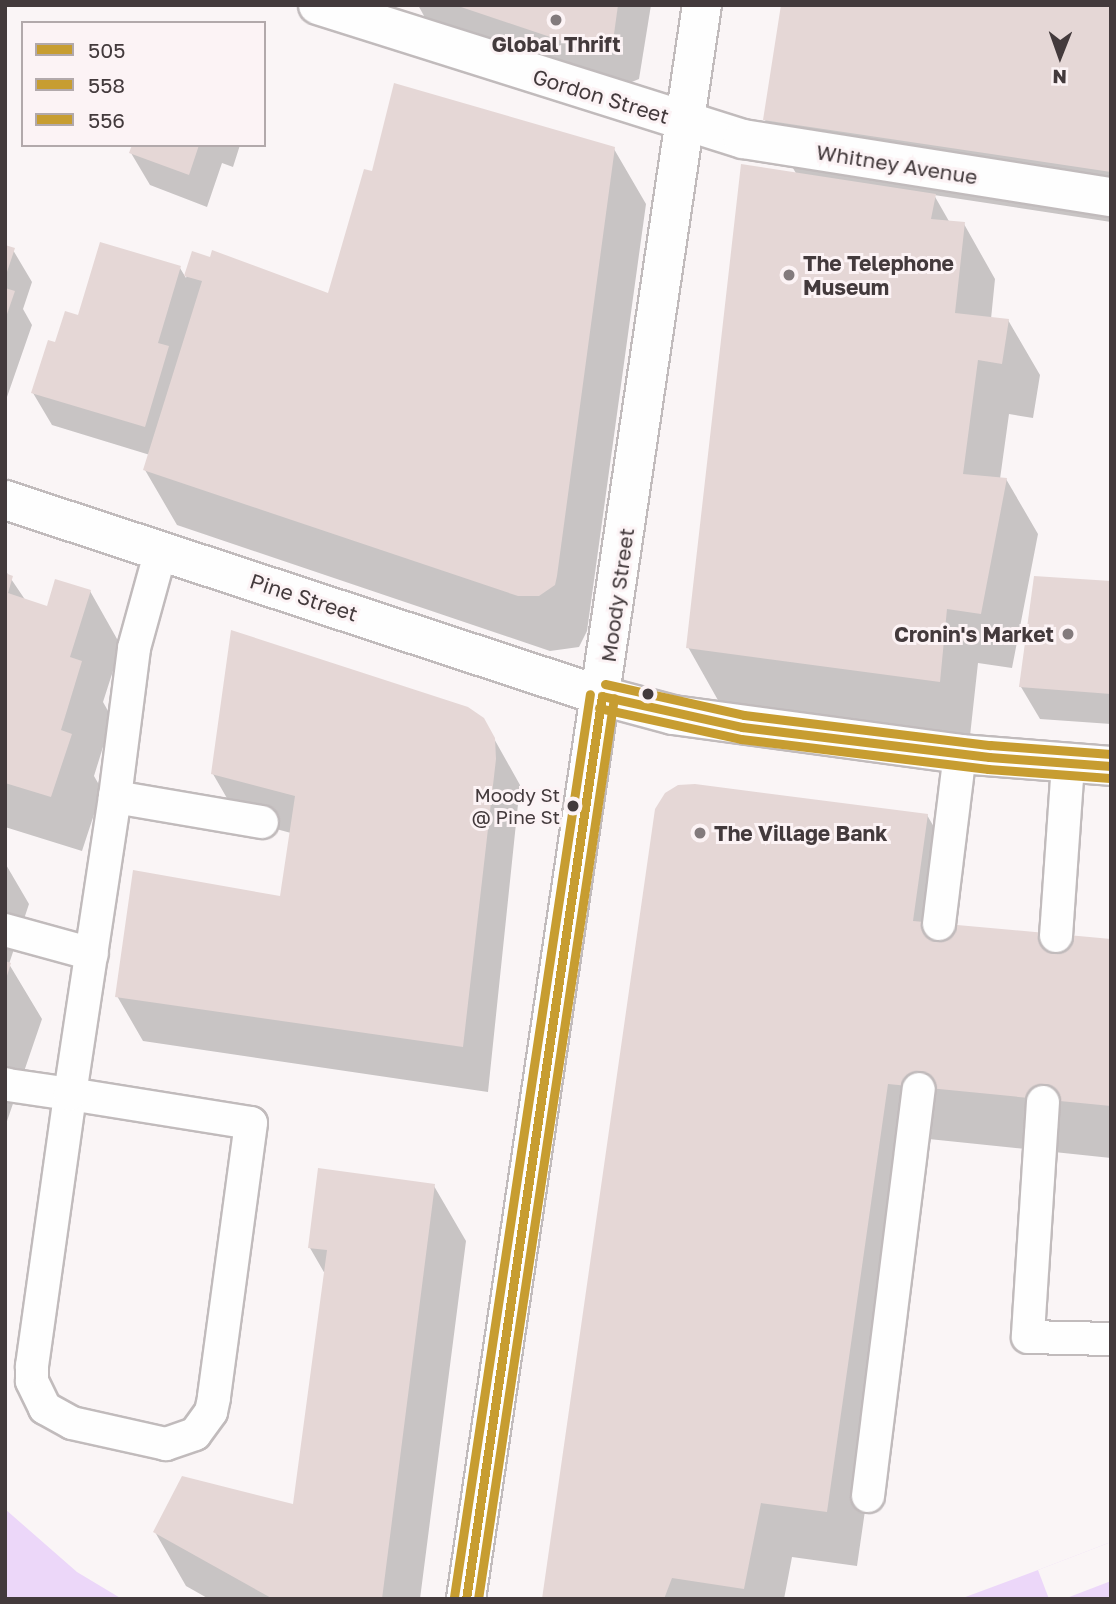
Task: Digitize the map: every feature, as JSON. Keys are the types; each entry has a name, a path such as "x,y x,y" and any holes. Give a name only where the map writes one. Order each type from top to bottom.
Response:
{"street":[{"name":"Gordon Street","path":"318,5 685,122"},
{"name":"Moody Street","path":"466,1599 602,696 702,5"},
{"name":"Whitney Avenue","path":"685,122 743,139 1111,197"},
{"name":"Pine Street","path":"5,499 602,696 705,722 960,754 1111,766"}],"lane":[{"path":"5,1084 70,1094 251,1122 212,1405 200,1428 183,1440 148,1441 72,1423 45,1408 36,1395 32,1366 70,1094 115,797 137,632 161,550"},
{"path":"939,923 960,754"},
{"path":"1056,936 1068,764"},
{"path":"115,797 262,822"},
{"path":"5,930 92,954"},
{"path":"868,1496 919,1089"},
{"path":"1043,1102 1028,1337 1111,1339"}],"shaded area":[{"path":"5,1509 77,1572 122,1599 5,1599"},
{"path":"1111,1542 1111,1599 960,1599 1038,1570"}],"pier":[{"path":"1111,1542 1111,1581 1064,1599 1049,1599 1038,1570"}],"building":[{"name":"Global Thrift","path":"455,5 618,5 614,34 580,47"},
{"path":"781,5 1111,5 1111,172 763,120"},
{"path":"394,83 615,147 557,576 555,585 539,596 518,596 143,470 202,281 184,276 192,251 210,257 212,250 328,293 364,169 372,171"},
{"path":"131,147 198,147 189,175 129,153"},
{"path":"741,164 936,194 931,219 965,222 955,313 1009,319 1002,364 978,360 963,474 1007,478 981,614 947,609 940,682 686,648"},
{"path":"100,242 181,266 158,343 169,346 145,427 31,393 48,340 55,342 65,311 78,315"},
{"path":"5,245 15,248 6,275 5,275"},
{"path":"5,288 15,291 6,317 5,317"},
{"path":"5,573 13,576 8,593 47,606 55,579 91,590 70,657 82,661 61,730 72,734 51,797 5,783"},
{"name":"Cronin's Market","path":"1034,576 1111,581 1111,694 1019,687"},
{"path":"231,630 468,707 484,718 495,738 496,759 463,1047 115,997 133,870 280,896 295,796 211,774"},
{"path":"695,784 928,814 913,921 1111,939 1111,1106 888,1084 827,1512 761,1503 744,1589 672,1578 664,1599 542,1599 655,809 665,793 678,785"},
{"path":"5,961 11,963 6,979 5,979"},
{"path":"318,1168 435,1184 382,1599 273,1599 153,1532 182,1476 293,1504 327,1250 308,1248"}],"transit line":[{"name":"556","path":"605,684 744,715 990,745 1111,754"},
{"name":"556","path":"454,1597 590,694"},
{"name":"505","path":"602,696 742,727 989,757 1111,766"},
{"name":"505","path":"466,1599 602,696"},
{"name":"558","path":"478,1599 614,698"},
{"name":"558","path":"599,708 741,739 988,769 1110,778"}],"place":[{"name":"Global Thrift","path":"556,20"},
{"name":"The Telephone Museum","path":"789,275"},
{"name":"Cronin's Market","path":"1068,634"},
{"name":"Moody St @ Pine St","path":"573,806"},
{"name":"The Village Bank","path":"700,833"}]}
